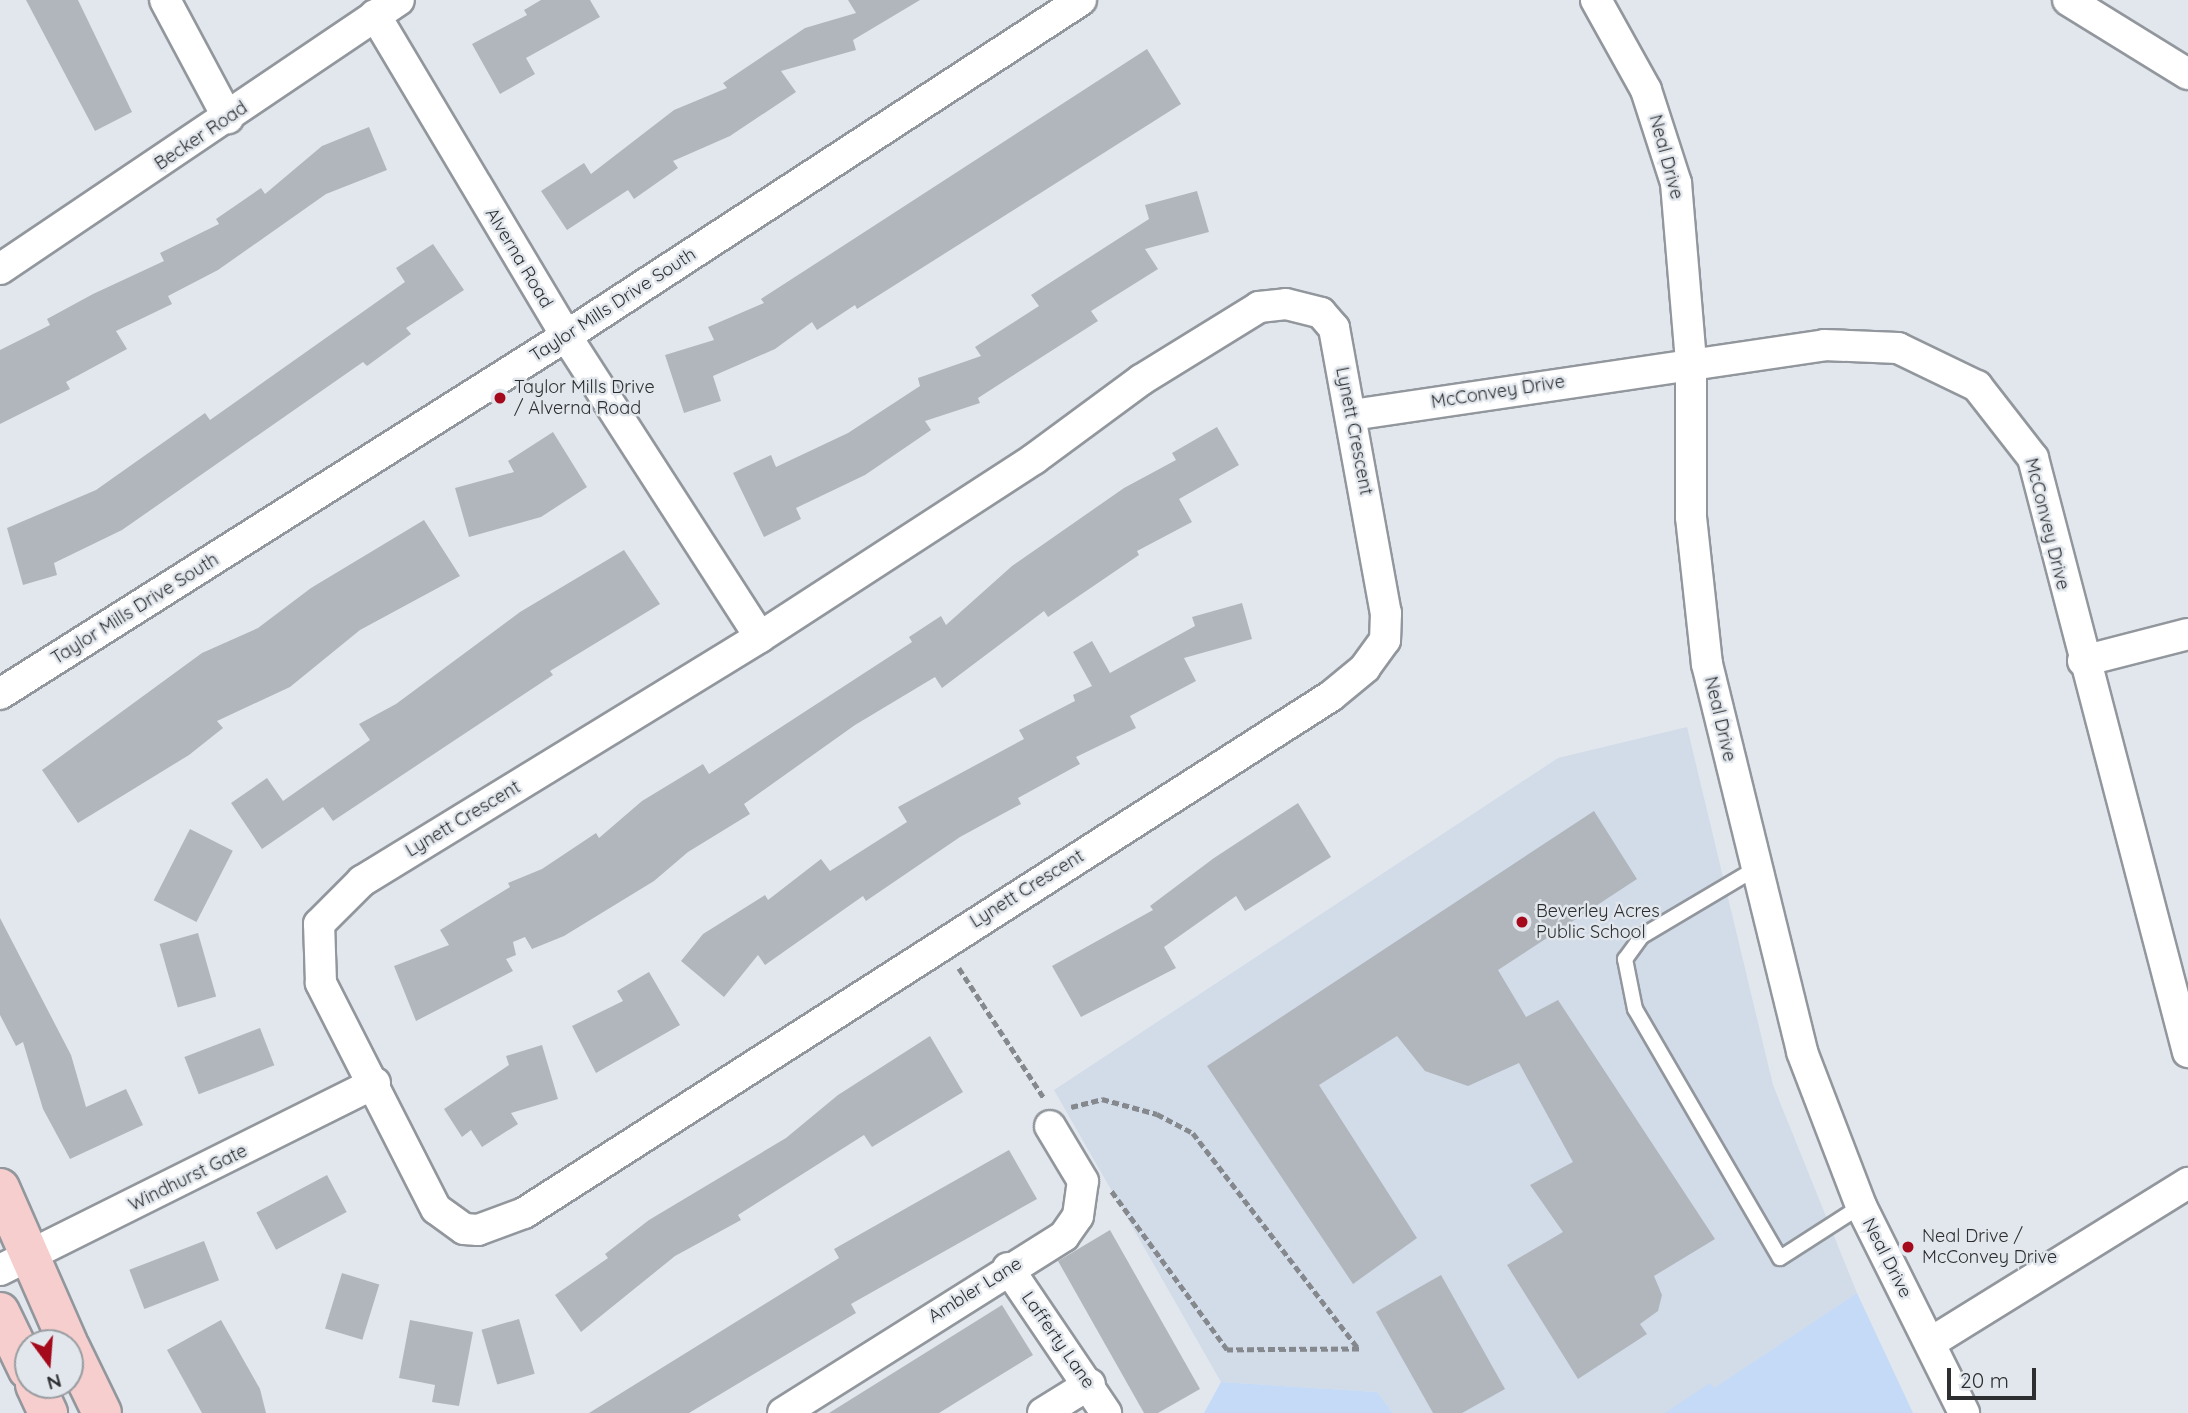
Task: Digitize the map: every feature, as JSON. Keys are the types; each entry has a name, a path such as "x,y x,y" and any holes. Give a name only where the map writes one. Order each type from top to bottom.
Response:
{"main road":[{"path":"0,1188 15,1263 58,1329"},
{"path":"0,1312 14,1341"},
{"path":"84,1376 102,1413"}],"street":[{"path":"165,0 228,118"},
{"name":"Taylor Mills Drive South","path":"0,694 566,336 1082,0"},
{"name":"Neal Drive","path":"1596,0 1646,90 1676,183 1691,362 1691,517 1698,593 1715,708 1802,1052 1861,1206 1964,1413"},
{"path":"2068,0 2188,74"},
{"name":"Becker Road","path":"0,269 228,118 387,8"},
{"name":"Alverna Road","path":"387,8 566,336 760,637"},
{"name":"Lynett Crescent","path":"1286,304 1321,313 1334,328 1352,415 1387,612 1385,640 1365,668 1331,696 504,1223 464,1229 436,1209 375,1083 321,983 319,924 362,881 760,637 1034,459 1141,380 1259,307 1286,304"},
{"name":"McConvey Drive","path":"1352,415 1691,362 1824,345 1898,348 1977,386 2033,458 2083,661 2188,1052"},
{"path":"2083,661 2188,634"},
{"name":"Windhurst Gate","path":"15,1263 375,1083"},
{"name":"Ambler Lane","path":"783,1413 1008,1268 1064,1236 1078,1216 1083,1181 1054,1112"},
{"path":"1930,1343 2188,1183"},
{"name":"Lafferty Lane","path":"1008,1268 1090,1384 1106,1413"},
{"path":"1043,1413 1090,1384"}],"lane":[{"path":"1755,869 1642,936 1625,959 1635,1009 1780,1258 1861,1206"}],"path":[{"path":"943,942 1054,1112 1102,1099 1157,1114 1193,1133 1359,1349 1239,1346 1227,1350 1109,1188"}],"shaded area":[{"name":"Beverley Acres Public School","path":"1687,727 1773,1085 1857,1293 1677,1413 1393,1413 1377,1392 1221,1382 1054,1090 1558,758"},
{"path":"1857,1293 1913,1413 1665,1413 1710,1383 1714,1388"},
{"path":"1221,1382 1377,1392 1393,1413 1204,1413"}],"building":[{"path":"26,0 78,0 132,112 95,131"},
{"path":"541,0 590,0 600,17 526,58 535,74 500,94 472,44 527,15 524,10"},
{"path":"848,0 920,0 853,40 856,50 781,71 796,92 730,136 673,161 678,168 634,199 628,190 567,230 541,191 584,163 591,174 674,110 727,88 723,83 805,28 856,13"},
{"path":"1147,49 1181,104 857,309 855,305 817,330 812,322 775,349 713,376 721,401 684,413 665,355 714,340 708,327 764,303 761,299"},
{"path":"369,127 387,170 326,194 218,270 168,296 172,304 116,331 127,349 66,382 70,389 0,424 0,350 50,325 47,319 93,294 164,261 160,253 219,224 216,219 261,188 265,194 322,146"},
{"path":"1197,191 1209,232 1145,249 1158,269 1091,311 1098,321 978,398 980,403 925,421 931,430 865,475 796,508 801,519 764,537 733,473 771,455 776,467 848,433 920,386 918,378 981,356 975,347 1039,306 1031,295 1149,219 1145,205"},
{"path":"433,244 464,290 406,328 411,334 367,366 363,362 122,530 54,563 57,575 23,585 7,528 96,490 205,413 210,420 405,282 396,268"},
{"path":"1217,427 1239,465 1179,499 1192,522 1137,551 1139,555 1048,617 1044,611 942,688 935,677 855,725 744,804 750,814 688,852 654,881 564,936 532,949 525,937 513,942 516,955 506,959 513,971 416,1021 394,966 449,945 440,930 510,887 508,883 542,869 596,833 599,838 642,801 703,764 709,774 912,642 909,637 941,616 946,625 1012,566 1124,488 1176,460 1172,453"},
{"path":"553,432 587,487 541,517 469,537 455,488 514,472 508,461"},
{"path":"424,520 460,576 360,630 290,687 217,721 223,728 189,755 78,823 42,770 202,653 258,628 311,588"},
{"path":"624,550 660,604 550,671 553,675 333,821 323,807 262,849 231,803 267,778 283,801 370,740 359,724 396,704 520,612"},
{"path":"1242,603 1252,639 1184,658 1196,681 1130,716 1136,728 1076,757 1080,764 1018,798 1021,804 960,837 866,901 863,896 765,965 758,955 724,997 681,961 703,934 765,895 768,900 821,859 830,871 907,822 898,807 1024,739 1019,730 1075,701 1073,695 1092,686 1073,652 1092,641 1110,673 1195,626 1192,617"},
{"path":"1298,803 1331,857 1245,911 1236,896 1164,947 1176,968 1081,1017 1052,966 1153,910 1150,906 1214,858"},
{"path":"1594,811 1637,879 1498,970 1526,1017 1558,1000 1715,1239 1654,1276 1662,1295 1658,1311 1640,1324 1647,1334 1578,1379 1507,1265 1563,1232 1530,1185 1573,1162 1519,1063 1468,1086 1425,1071 1397,1036 1319,1085 1417,1238 1353,1284 1207,1066"},
{"path":"190,829 233,851 196,922 154,900"},
{"path":"0,918 71,1055 86,1107 126,1089 143,1125 70,1159 43,1109 23,1042 16,1046 0,1015"},
{"path":"198,933 216,996 178,1007 160,944"},
{"path":"649,972 680,1025 596,1073 572,1026 623,1001 617,991"},
{"path":"260,1028 274,1065 199,1094 184,1057"},
{"path":"930,1036 963,1092 872,1147 864,1135 738,1215 741,1220 675,1256 581,1332 555,1295 608,1258 605,1254 649,1220 786,1138 838,1095"},
{"path":"542,1045 558,1099 511,1113 518,1124 482,1147 471,1130 462,1137 444,1109 509,1065 506,1056"},
{"path":"1009,1150 1037,1199 851,1304 856,1313 689,1413 589,1413 839,1258 834,1249"},
{"path":"327,1175 347,1212 276,1250 256,1213"},
{"path":"1110,1230 1200,1389 1158,1413 1144,1413 1058,1261"},
{"path":"204,1241 219,1280 144,1309 129,1270"},
{"path":"342,1273 379,1284 362,1340 325,1328"},
{"path":"1441,1275 1505,1389 1462,1413 1433,1413 1376,1312"},
{"path":"1002,1305 1033,1355 939,1413 829,1413"},
{"path":"519,1319 535,1374 497,1385 482,1330"},
{"path":"221,1320 260,1389 266,1413 202,1413 167,1350"},
{"path":"410,1320 473,1332 459,1406 432,1402 435,1385 399,1378"}],"place":[{"name":"Taylor Mills Drive / Alverna Road","path":"500,398"},
{"name":"Beverley Acres Public School","path":"1522,922"},
{"name":"Neal Drive / McConvey Drive","path":"1908,1247"}]}
